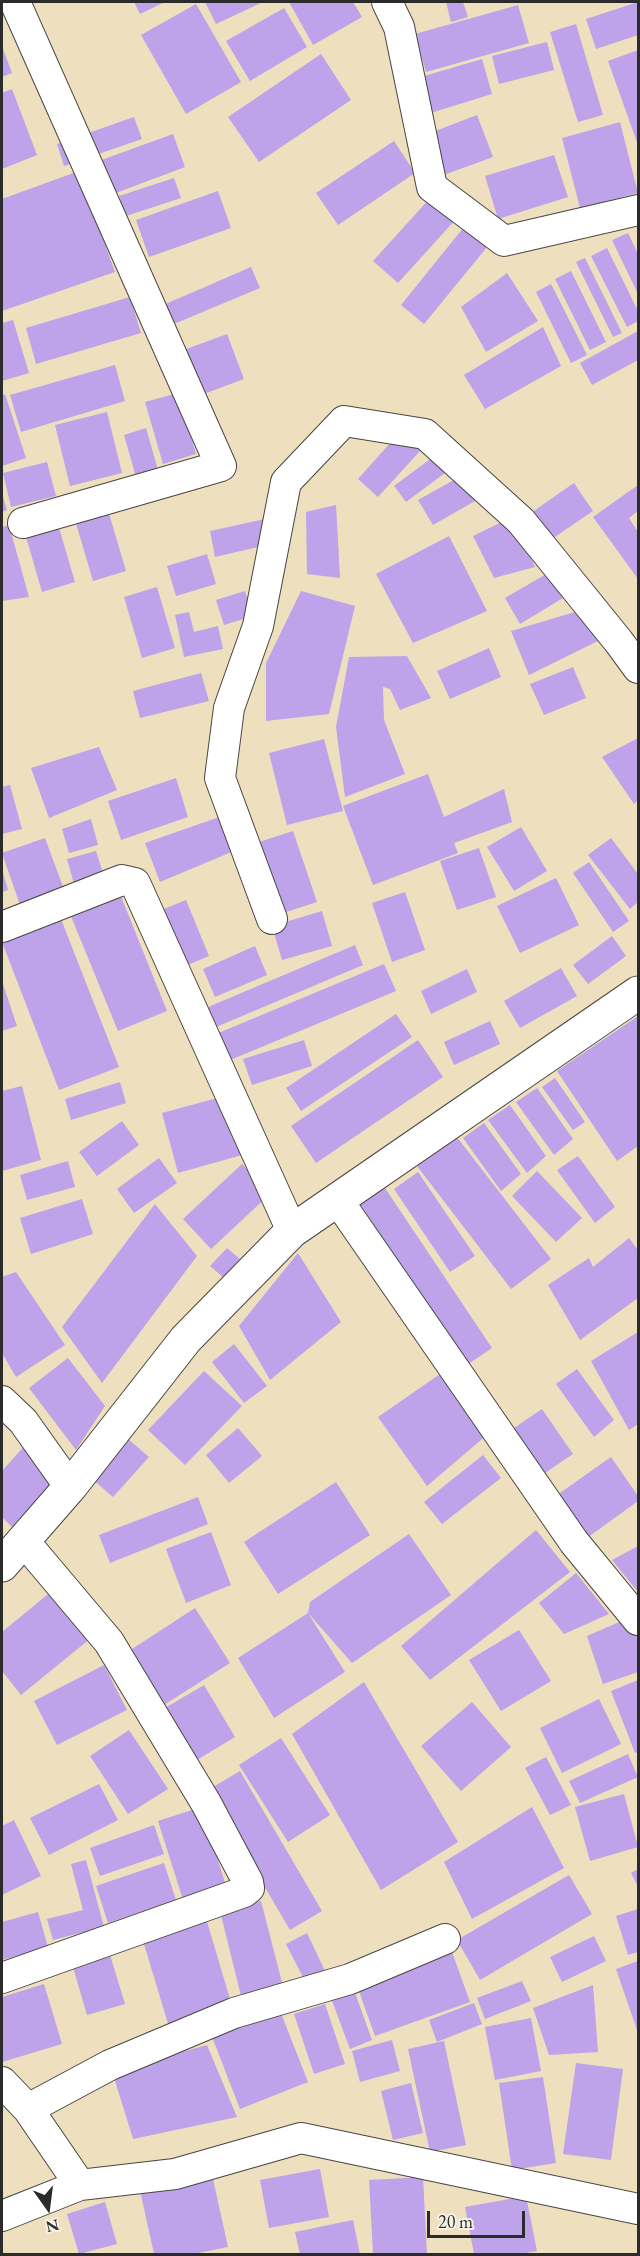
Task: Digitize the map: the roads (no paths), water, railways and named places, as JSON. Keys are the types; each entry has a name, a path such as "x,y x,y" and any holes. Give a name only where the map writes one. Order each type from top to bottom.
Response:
{"street":[{"path":"15,2 221,466 23,523"},
{"path":"387,2 399,27 432,187 504,241 639,210"},
{"path":"272,919 220,778 229,708 258,626 286,482 344,421 425,434 520,521 639,669"},
{"path":"2,927 122,879 135,883 292,1231"},
{"path":"2,1565 70,1487 186,1339 292,1231 639,993"},
{"path":"337,1198 574,1542 639,1620"},
{"path":"2,1401 23,1421 70,1487"},
{"path":"2,1978 244,1892 249,1888 248,1882 206,1803 109,1642 23,1540"},
{"path":"28,2109 110,2065 234,2013 350,1979 445,1939"},
{"path":"2,2082 28,2109 80,2185"},
{"path":"2,2216 80,2185 175,2174 301,2138 639,2210"}]}
